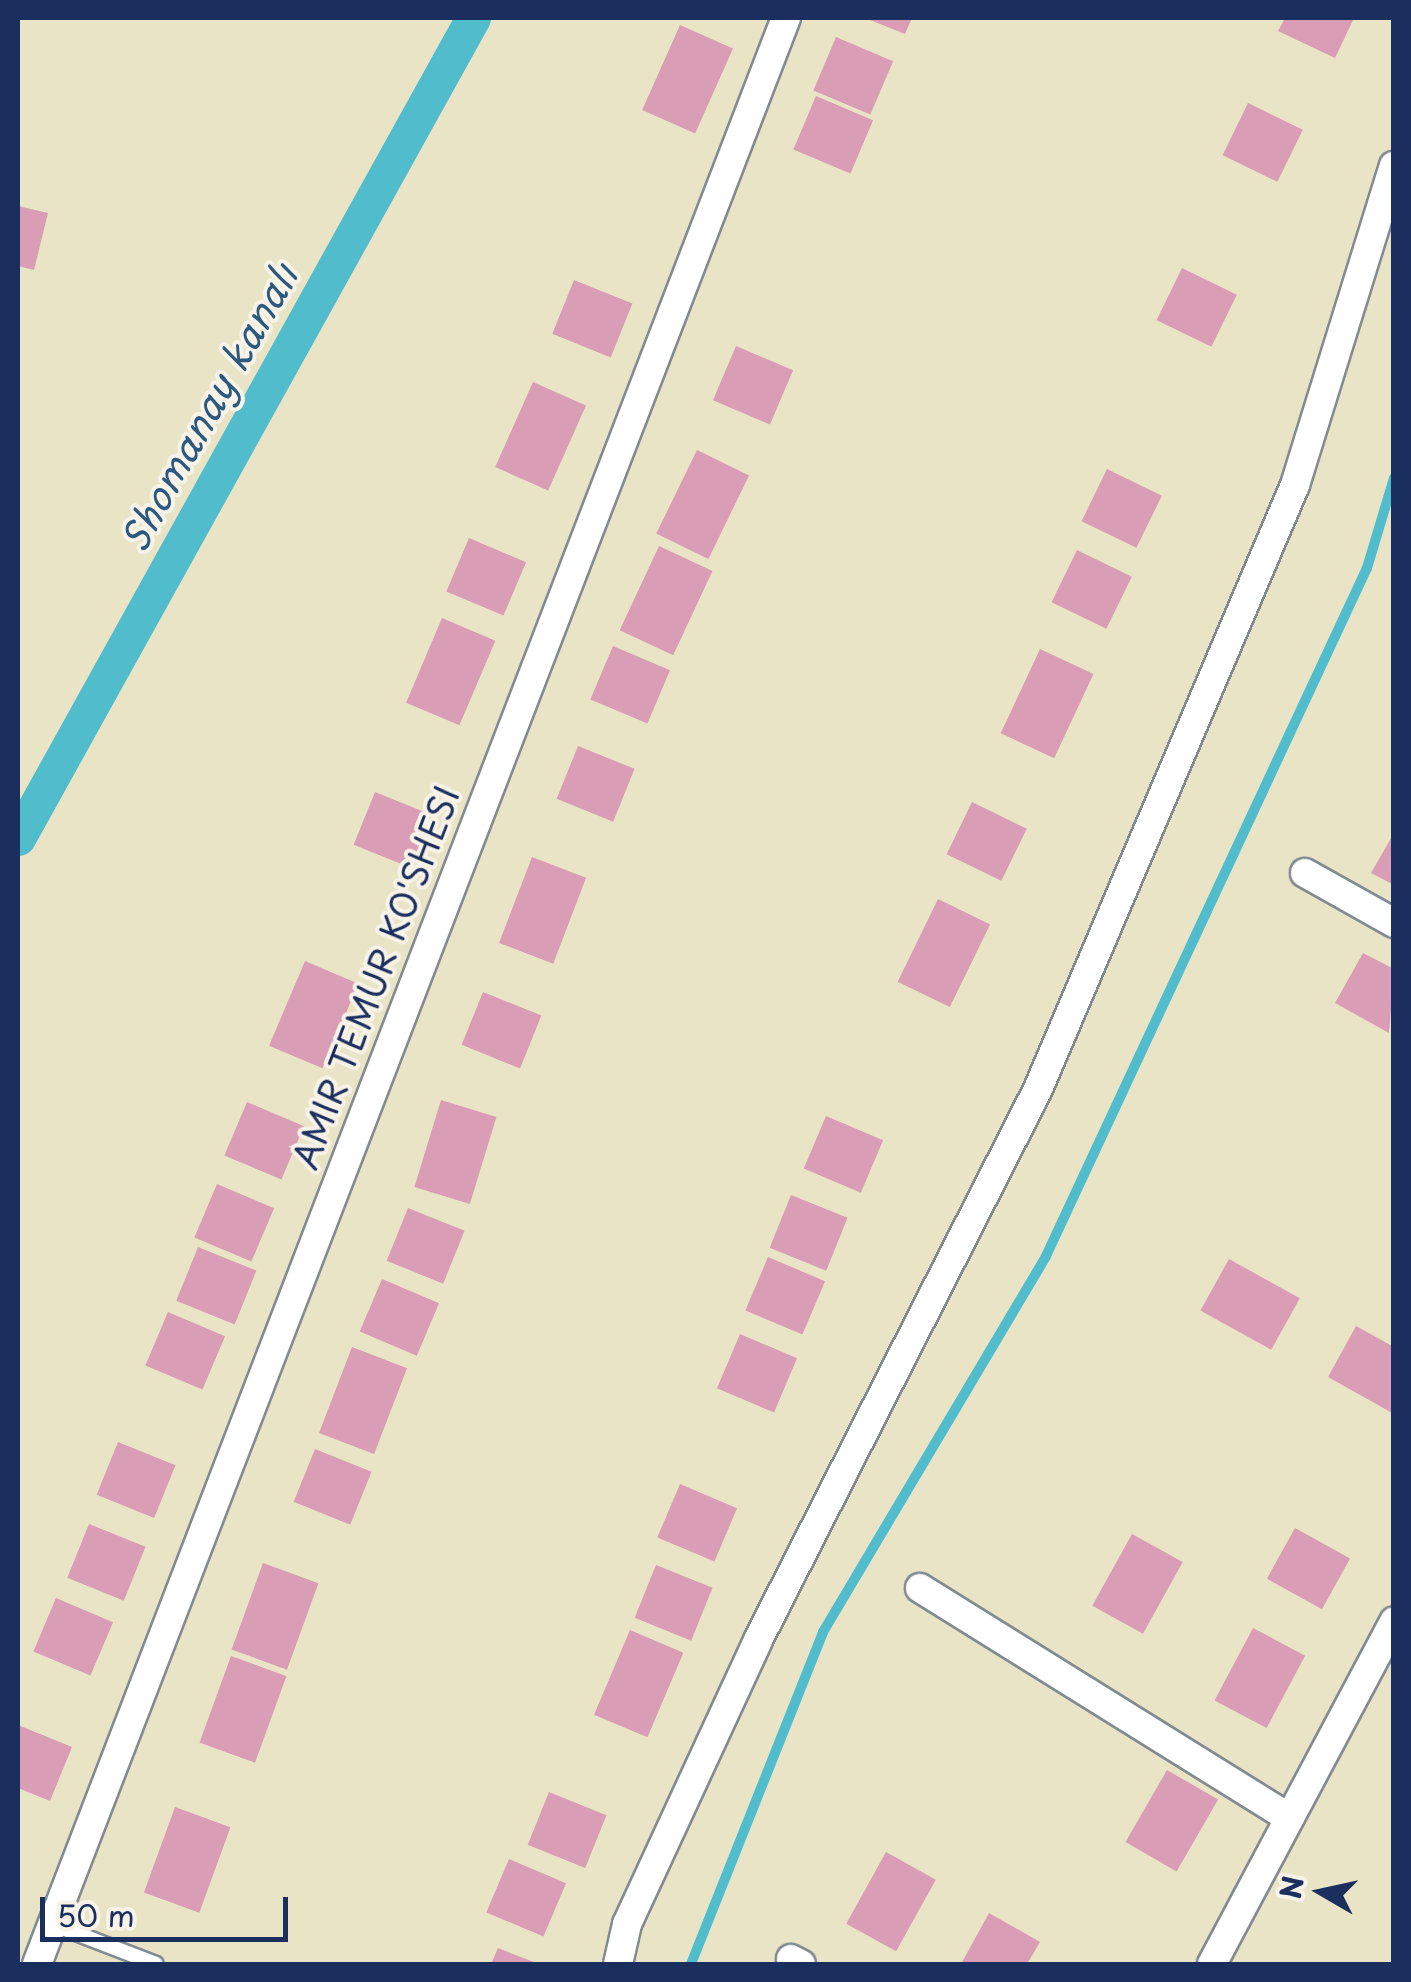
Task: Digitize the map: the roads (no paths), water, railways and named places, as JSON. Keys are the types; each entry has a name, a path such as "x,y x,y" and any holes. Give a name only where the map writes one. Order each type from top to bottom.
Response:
{"street":[{"name":"AMIR TEMUR KO'SHESI","path":"37,1964 786,18"},
{"path":"618,1964 627,1924 758,1640 1038,1090 1295,485 1394,166"},
{"path":"1305,873 1394,923"},
{"path":"920,1588 1289,1818"},
{"path":"1212,1964 1394,1621"}],"lane":[{"path":"52,1924 156,1964"}],"waterway":[{"name":"Shomanay kanalı","path":"18,838 473,18"},
{"path":"691,1964 823,1632 1046,1256 1367,568 1394,478"}]}
